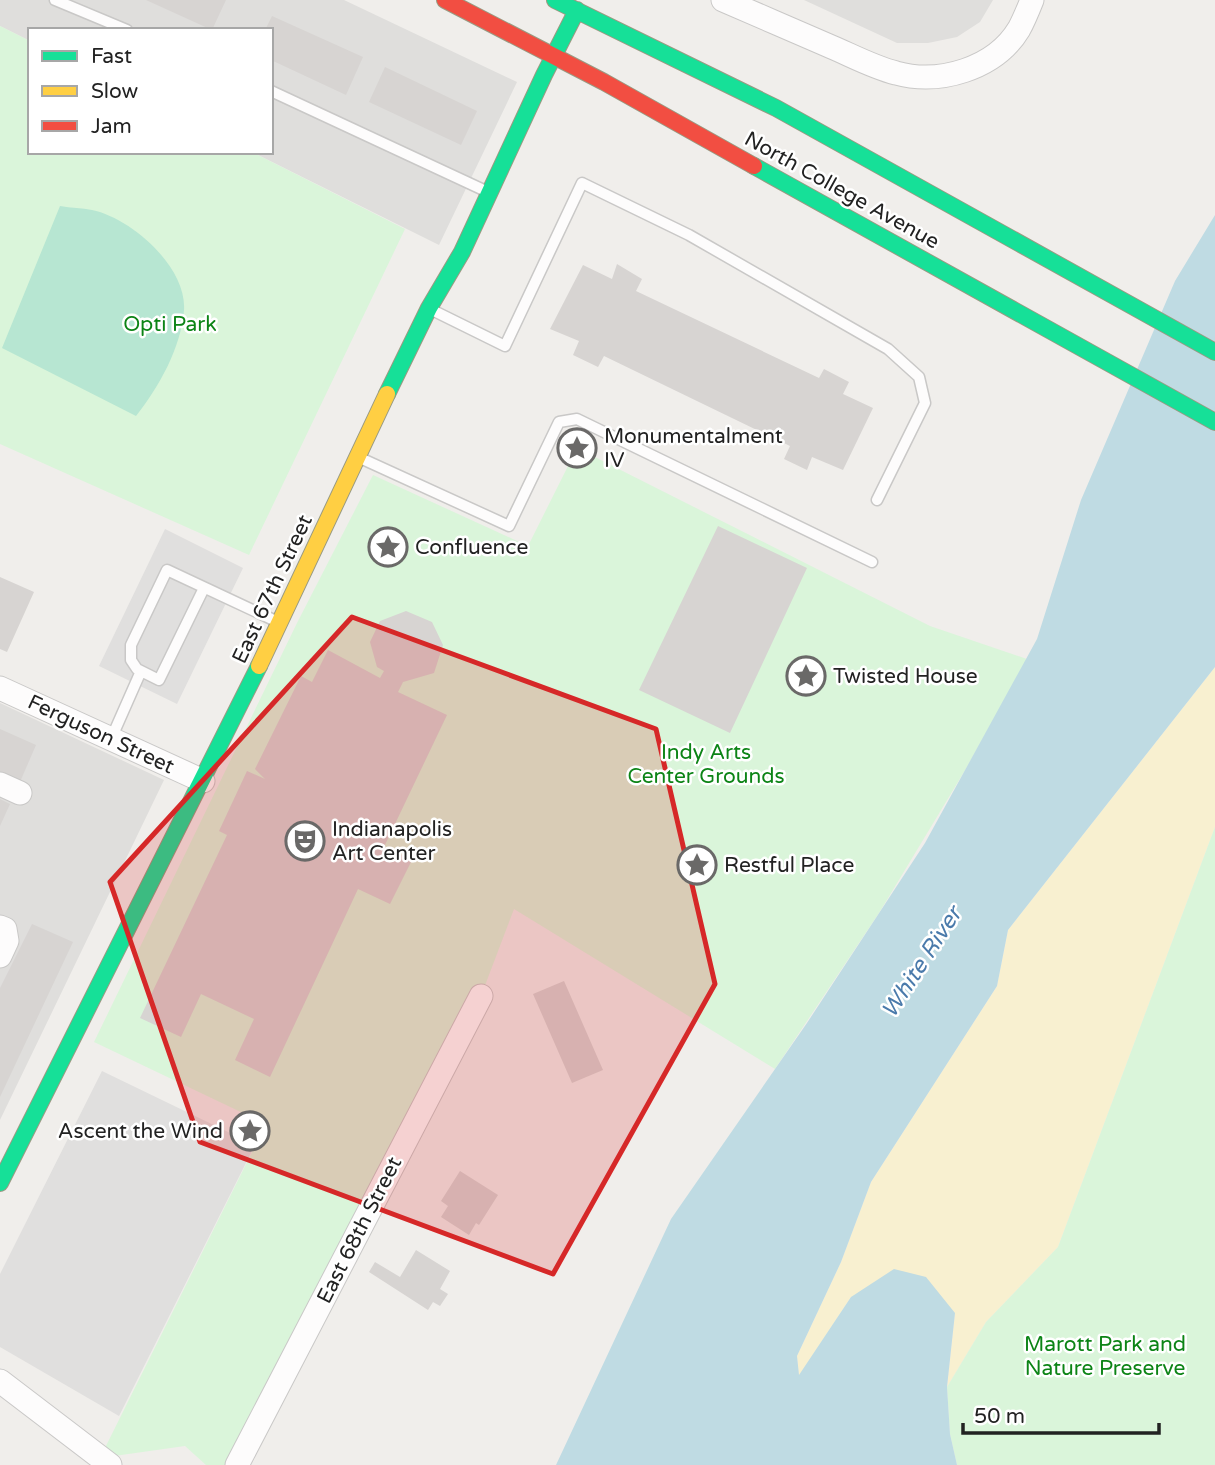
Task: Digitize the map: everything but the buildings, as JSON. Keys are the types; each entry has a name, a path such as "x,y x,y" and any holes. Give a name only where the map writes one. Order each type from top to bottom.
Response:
{"main road":[{"name":"North College Avenue","path":"445,0 554,56 1215,422"},
{"name":"North College Avenue","path":"555,0 776,108 1215,352"},
{"name":"East 67th Street","path":"0,1184 203,781 280,623 356,456 429,308 462,252 577,10"}],"street":[{"path":"723,0 877,66 914,77 932,78 952,75 986,61 1007,44 1018,30 1032,0"},
{"name":"Ferguson Street","path":"0,688 203,781"},
{"path":"0,956 7,941 3,928"},
{"name":"East 68th Street","path":"237,1465 481,996"},
{"path":"0,1381 110,1465"}],"lane":[{"path":"55,0 122,28"},
{"path":"273,92 490,192"},
{"path":"429,308 505,346 582,183 689,235 888,349 919,377 925,404 877,500"},
{"path":"356,456 509,526 559,422 577,419 872,562"},
{"path":"204,588 159,680 136,669 131,660 131,645 167,570 280,623"},
{"path":"111,738 141,671"}],"highlighted area":[{"path":"352,617 656,729 715,984 553,1274 200,1142 110,882"}],"shaded area":[{"path":"0,0 344,0 517,82 439,245 256,154 273,154 273,28 28,28 28,40 0,26"},
{"path":"804,0 993,0 980,22 957,37 928,43 897,43"},
{"path":"165,529 243,568 177,704 99,666"},
{"path":"0,703 164,780 0,1120"},
{"path":"102,1071 255,1145 119,1416 0,1347 0,1274"}],"sand":[{"path":"1215,667 1215,827 1058,1247 986,1322 947,1387 955,1313 851,1297 799,1376 797,1356 841,1262 871,1182 997,986 1008,930"}],"green space":[{"name":"Opti Park","path":"0,26 28,40 28,154 256,154 405,229 249,555 0,444"},
{"path":"60,206 107,215 139,234 166,262 183,294 182,324 174,353 161,380 136,416 2,348"},
{"name":"Indy Arts Center Grounds","path":"577,448 930,626 1027,659 967,767 879,913 775,1069 514,909 481,996 237,1465 206,1465 185,1446 100,1458 266,1124 94,1042 297,623 373,475 528,546"},
{"name":"Marott Park and Nature Preserve","path":"1215,827 1215,1465 957,1465 950,1434 947,1387 986,1322 1058,1247"}],"water":[{"name":"White River","path":"1215,215 1215,667 1008,930 997,986 871,1182 841,1262 797,1356 799,1375 851,1297 894,1269 926,1277 955,1313 947,1387 950,1434 957,1465 556,1465 671,1219 807,1023 925,843 1037,639 1081,500 1175,281"}],"traffic: fast":[{"path":"555,0 776,108 1215,352"},
{"path":"387,394 429,308 462,252 577,10"},
{"path":"754,166 1215,422"},
{"path":"0,1183 259,666"}],"traffic: slow":[{"path":"259,666 387,394"}],"traffic: jam":[{"path":"445,0 604,82 754,166"}],"place":[{"name":"Monumentalment IV","path":"577,448"},
{"name":"Confluence","path":"388,547"},
{"name":"Twisted House","path":"806,676"},
{"name":"Indianapolis Art Center","path":"305,841"},
{"name":"Restful Place","path":"697,865"},
{"name":"Ascent the Wind","path":"250,1131"}]}
